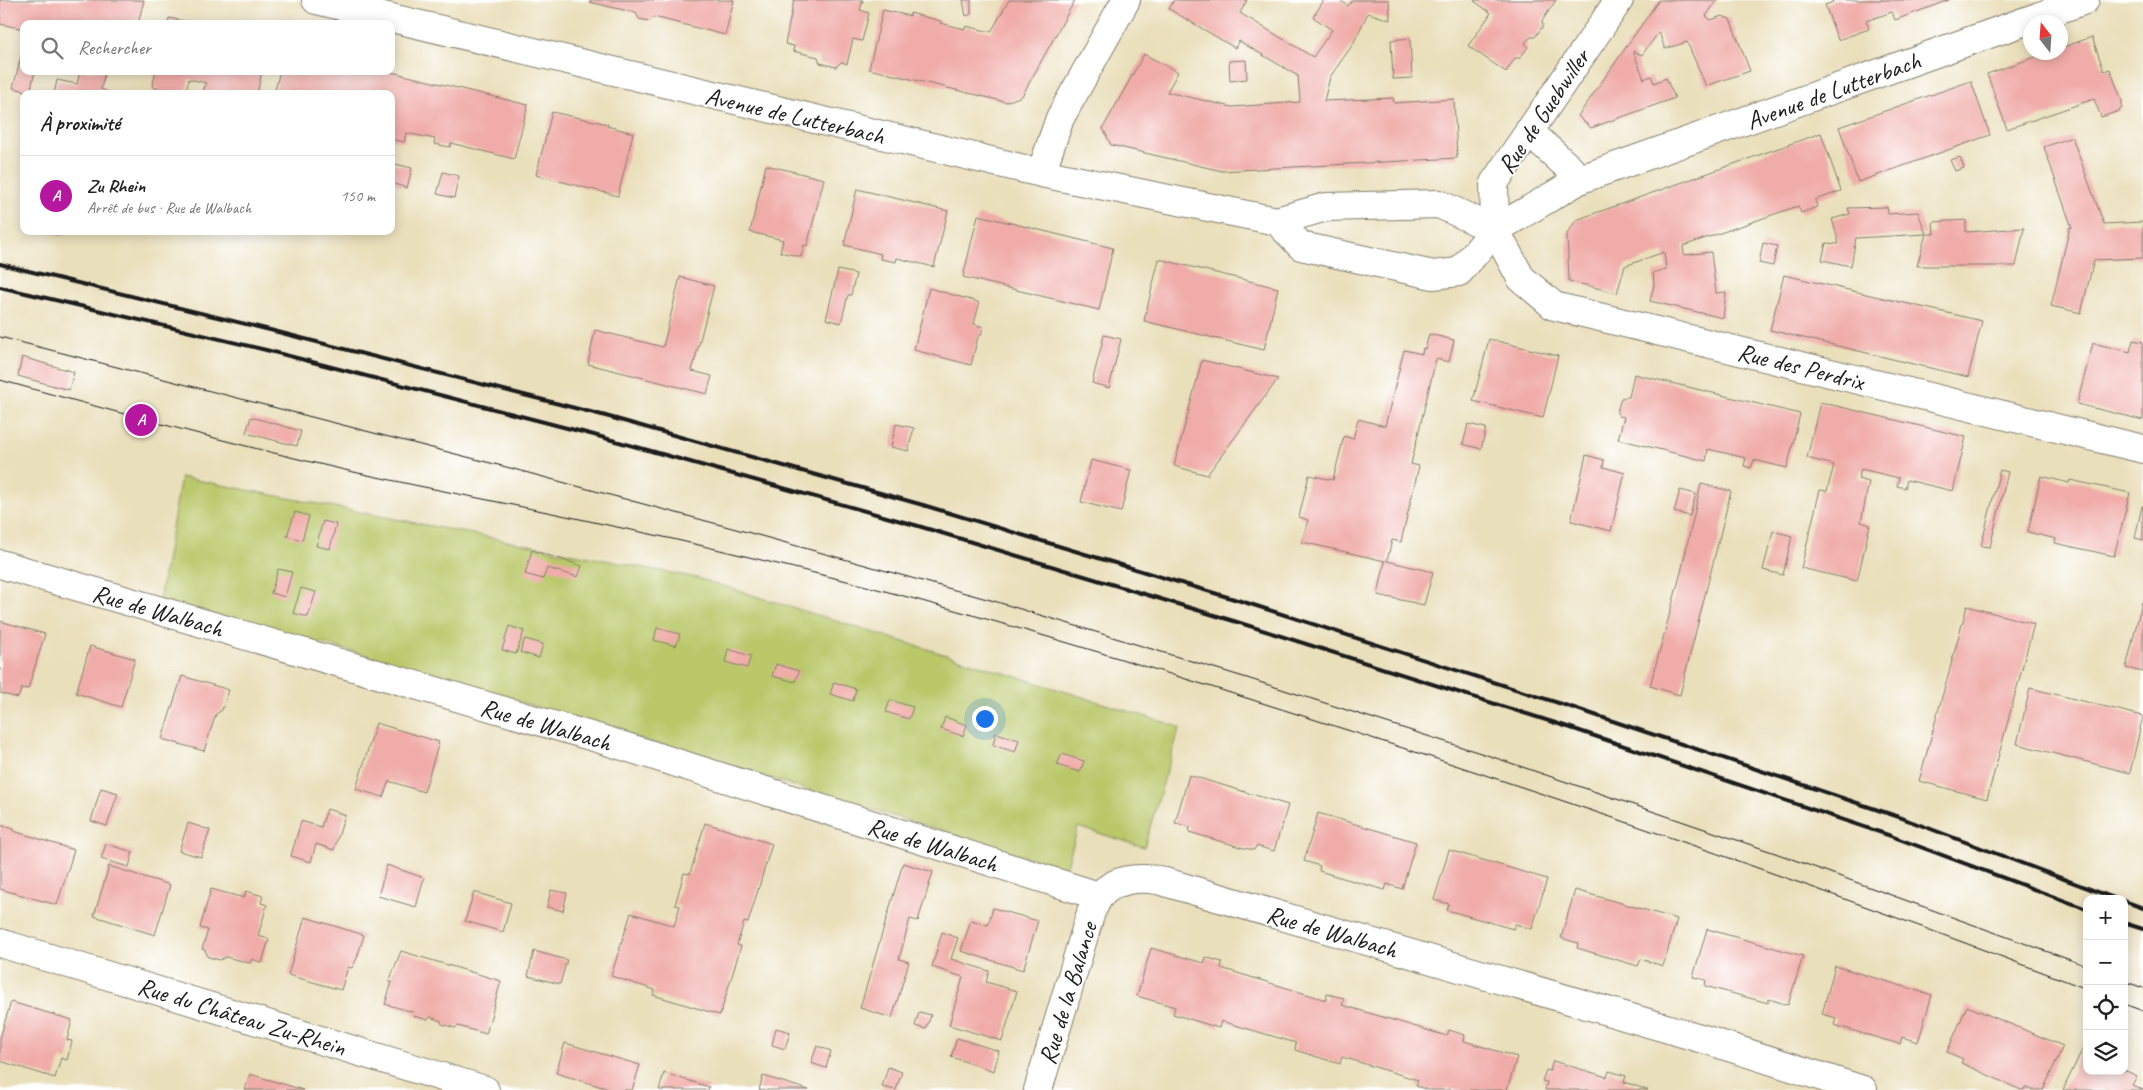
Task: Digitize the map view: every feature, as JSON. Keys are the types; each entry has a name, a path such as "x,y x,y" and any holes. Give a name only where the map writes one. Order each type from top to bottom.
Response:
{"street":[{"name":"Avenue de Lutterbach","path":"316,0 1040,173 1276,221 1326,207 1438,204 1496,230"},
{"path":"1040,173 1060,118 1126,0"},
{"name":"Rue de Guebwiller","path":"1496,230 1494,183 1619,0"},
{"name":"Avenue de Lutterbach","path":"1276,221 1301,246 1432,275 1459,272 1496,230 1582,179 2085,0"},
{"path":"1529,130 1582,179"},
{"name":"Rue des Perdrix","path":"1496,230 1521,278 1554,306 2143,449"},
{"name":"Rue de Walbach","path":"0,564 604,740 1099,896 1108,886 1121,881 1136,878 1158,880 1710,1041 1863,1090"},
{"name":"Rue de la Balance","path":"1038,1090 1091,912 1099,896"},
{"name":"Rue du Château Zu-Rhein","path":"0,943 485,1090"}],"green space":[{"path":"181,477 697,578 1180,727 1144,847 1078,827 1066,869 366,655 159,601"}],"building":[{"path":"0,0 144,0 139,20 20,20 20,28 0,24"},
{"path":"590,0 734,0 725,35 654,17 649,21 639,19 636,13 590,2"},
{"path":"794,0 863,0 860,10 869,13 862,41 853,39 847,64 841,62 836,67 820,63 818,57 793,51 794,46 785,44"},
{"path":"963,0 971,0 971,14 966,16"},
{"path":"1009,0 1075,0 1022,96 1006,102 869,69 883,10 910,16 910,13 965,29 966,26 991,32"},
{"path":"1174,0 1247,0 1240,13 1313,57 1332,30 1313,17 1324,0 1340,0 1348,6 1353,0 1389,0 1390,20 1368,13 1353,44 1330,77 1324,101 1393,98 1394,103 1454,99 1457,158 1222,171 1111,145 1103,128 1144,54 1178,72 1167,92 1232,107 1300,102 1298,76 1239,41 1235,48 1169,9"},
{"path":"1475,0 1556,0 1542,21 1543,26 1535,37 1531,37 1525,43 1528,47 1520,58 1515,58 1506,72 1468,46 1491,13"},
{"path":"1659,0 1717,0 1706,16 1711,20 1722,16 1730,19 1750,71 1706,86 1687,42 1665,49 1659,32 1642,55 1633,51 1644,79 1651,76 1654,83 1666,78 1675,98 1591,128 1578,116"},
{"path":"1832,0 1949,0 1895,20 1892,12 1866,21 1869,29 1838,40 1825,5 1833,2"},
{"path":"2092,37 2104,71 2110,69 2122,101 2122,107 2119,111 2101,117 2094,99 2007,129 1987,74 2026,60 2068,60 2068,45"},
{"path":"1410,38 1412,78 1393,79 1391,40"},
{"path":"1246,60 1247,79 1230,81 1229,61"},
{"path":"20,61 20,75 34,75 30,90 13,88"},
{"path":"395,73 528,105 514,159 451,143 450,147 434,144 435,139 406,133 404,142 395,140 395,90 275,90 279,75 395,75"},
{"path":"79,75 104,75 101,89 104,90 55,90 57,80 77,84"},
{"path":"155,75 261,75 258,90 204,90 206,83 189,79 186,90 158,90 158,88 152,87"},
{"path":"1971,81 1990,135 1858,182 1839,127"},
{"path":"552,112 608,124 607,126 633,133 618,196 536,175"},
{"path":"1821,133 1841,191 1815,200 1817,207 1801,213 1798,206 1683,246 1684,255 1711,252 1716,293 1726,292 1723,318 1650,301 1654,285 1653,273 1666,269 1664,252 1625,266 1617,293 1569,281 1567,234 1576,220"},
{"path":"2072,137 2104,224 2143,222 2143,258 2094,260 2081,313 2051,306 2070,227 2072,228 2044,147"},
{"path":"1960,157 1964,168 1955,171 1950,160"},
{"path":"395,164 412,168 407,188 395,184"},
{"path":"766,165 824,179 807,246 804,245 801,257 780,252 783,240 750,232"},
{"path":"443,172 459,176 454,198 437,194"},
{"path":"857,189 948,211 934,267 897,258 896,262 880,259 881,254 844,245"},
{"path":"1887,207 1888,214 1918,212 1926,234 1856,238 1851,266 1822,260 1826,243 1839,244 1832,219 1850,214 1848,208"},
{"path":"978,215 1113,248 1099,310 963,277"},
{"path":"1966,220 1966,232 2024,228 2016,266 1917,266 1926,234 1934,234 1933,222"},
{"path":"1763,243 1777,246 1773,266 1759,263"},
{"path":"1159,259 1278,288 1264,350 1144,321"},
{"path":"838,270 856,274 851,295 848,295 841,323 826,319"},
{"path":"1784,275 1982,321 1968,377 1770,330"},
{"path":"680,277 714,286 692,371 712,376 707,394 588,364 595,330 663,347"},
{"path":"929,288 978,302 979,305 974,324 983,327 981,335 978,337 971,365 914,350"},
{"path":"1429,334 1454,340 1449,362 1436,359 1411,464 1419,466 1401,542 1392,540 1387,561 1433,572 1424,605 1378,595 1385,561 1302,542 1308,520 1299,517 1309,475 1333,480 1344,436 1353,439 1358,419 1385,426 1404,350 1422,354"},
{"path":"1104,335 1121,339 1109,388 1092,383"},
{"path":"1489,339 1558,356 1543,418 1473,401"},
{"path":"2133,340 2143,342 2143,420 2077,404 2093,343 2130,352"},
{"path":"22,357 74,372 69,390 18,376"},
{"path":"1202,360 1278,379 1207,475 1174,466"},
{"path":"1634,374 1800,414 1787,468 1754,460 1751,468 1744,466 1746,458 1708,449 1706,461 1618,439 1624,417 1619,416 1617,412 1621,398 1629,397"},
{"path":"1820,402 1966,437 1953,491 1907,480 1905,488 1897,486 1899,478 1861,469 1858,479 1869,482 1861,522 1870,525 1857,581 1801,568 1820,490 1827,491 1834,465 1807,458"},
{"path":"251,417 301,431 297,446 246,433"},
{"path":"896,424 914,428 908,451 891,447"},
{"path":"1468,424 1486,428 1481,449 1463,444"},
{"path":"1586,455 1604,460 1603,467 1625,473 1611,531 1571,521"},
{"path":"1091,460 1131,470 1121,512 1081,502"},
{"path":"2000,470 2008,472 1990,547 1981,546"},
{"path":"2041,476 2069,483 2070,480 2130,493 2114,556 2055,543 2056,539 2028,532"},
{"path":"1701,484 1731,491 1680,695 1650,686 1681,572"},
{"path":"1680,490 1696,494 1690,516 1674,512"},
{"path":"2143,506 2143,540 2135,538"},
{"path":"295,512 309,516 302,540 287,536"},
{"path":"323,521 336,524 330,549 316,546"},
{"path":"1773,531 1792,536 1783,575 1763,570"},
{"path":"532,550 582,566 578,577 547,568 543,579 525,574"},
{"path":"278,569 292,572 285,597 271,593"},
{"path":"301,588 316,592 308,617 293,613"},
{"path":"2143,602 2143,672 2126,668"},
{"path":"1967,606 2034,624 1987,799 1919,781"},
{"path":"0,621 45,634 28,689 22,688 18,698 0,693"},
{"path":"509,626 524,631 516,654 502,650"},
{"path":"657,628 680,634 676,646 654,640"},
{"path":"525,639 543,644 539,658 520,652"},
{"path":"90,646 135,659 121,707 76,693"},
{"path":"728,649 751,656 747,668 725,662"},
{"path":"776,664 799,671 795,682 772,676"},
{"path":"182,676 229,690 222,710 216,714 204,751 162,739"},
{"path":"834,682 856,689 853,701 830,694"},
{"path":"2030,688 2143,716 2130,773 2017,744"},
{"path":"890,700 913,707 909,719 886,712"},
{"path":"945,717 967,725 963,736 941,729"},
{"path":"376,723 439,742 424,792 389,781 383,797 356,789"},
{"path":"996,733 1019,740 1015,752 993,745"},
{"path":"1062,754 1084,761 1080,772 1057,765"},
{"path":"1189,775 1288,805 1274,851 1256,846 1254,850 1240,847 1189,832 1190,827 1175,823"},
{"path":"101,788 118,793 107,826 91,821"},
{"path":"327,809 345,815 334,850 316,844 311,862 291,856 301,821 321,827"},
{"path":"1318,813 1416,842 1402,889 1387,884 1385,890 1353,881 1319,871 1320,866 1304,861"},
{"path":"188,823 210,830 201,857 179,851"},
{"path":"705,823 772,844 748,923 744,922 737,945 741,946 720,1015 653,995 655,990 611,976 631,913 674,926 680,906 675,905 684,873 690,874"},
{"path":"0,825 74,850 57,905 0,889"},
{"path":"106,844 133,852 129,867 101,859"},
{"path":"1449,850 1547,879 1532,929 1515,924 1513,929 1447,910 1449,904 1434,900"},
{"path":"903,863 933,872 918,921 910,919 899,959 909,962 892,1018 860,1008"},
{"path":"387,865 424,878 416,907 378,896"},
{"path":"109,866 170,885 155,935 94,916"},
{"path":"211,889 244,898 246,891 263,896 261,903 267,905 258,936 269,939 262,963 252,959 250,963 226,957 220,960 208,957 205,950 202,949 208,930 200,928"},
{"path":"551,890 567,893 563,911 547,907"},
{"path":"1575,890 1677,919 1663,966 1641,959 1638,966 1577,948 1578,943 1561,938"},
{"path":"474,892 511,903 503,932 465,921"},
{"path":"993,908 1038,921 1023,970 961,951 971,920 988,925"},
{"path":"305,917 364,935 352,968 348,967 341,990 288,975"},
{"path":"1707,929 1803,956 1788,1005 1769,999 1768,1003 1705,986 1706,980 1693,977"},
{"path":"942,932 958,938 951,959 989,971 986,982 1017,991 1002,1041 949,1025 963,977 932,967"},
{"path":"1151,948 1204,963 1206,957 1222,962 1221,968 1326,1000 1327,994 1344,998 1342,1005 1447,1036 1449,1030 1465,1035 1464,1041 1517,1057 1507,1090 1428,1090 1416,1086 1418,1080 1342,1057 1340,1064 1295,1050 1296,1043 1221,1021 1219,1028 1173,1014 1175,1007 1137,996"},
{"path":"401,951 501,981 486,1034 458,1026 455,1028 442,1024 441,1021 430,1017 428,1020 414,1016 413,1012 385,1004 392,982 389,982"},
{"path":"534,951 567,960 560,984 528,976"},
{"path":"1835,966 1932,995 1918,1042 1902,1037 1900,1044 1834,1025 1836,1018 1822,1014"},
{"path":"11,1002 72,1020 67,1040 72,1041 67,1060 61,1058 55,1078 0,1061 0,1038"},
{"path":"1967,1006 2063,1046 2043,1090 2031,1090 2025,1087 2024,1090 2021,1090 1961,1063 1963,1059 1947,1052"},
{"path":"919,1012 931,1015 926,1029 915,1026"},
{"path":"776,1028 790,1032 785,1049 772,1045"},
{"path":"957,1038 999,1051 994,1071 951,1057"},
{"path":"565,1043 640,1065 632,1090 612,1090 556,1073"},
{"path":"817,1046 831,1051 826,1068 811,1063"},
{"path":"2082,1050 2083,1075 2128,1075 2128,1072 2137,1076 2132,1085 2143,1090 2063,1090"},
{"path":"1553,1061 1607,1077 1609,1071 1626,1076 1624,1082 1648,1090 1545,1090 1547,1082 1542,1081 1546,1070 1550,1071"},
{"path":"888,1067 902,1072 896,1090 882,1087"},
{"path":"664,1073 709,1087 708,1090 659,1090"},
{"path":"250,1074 303,1090 245,1090"},
{"path":"763,1076 809,1090 759,1090"}],"tram line":[{"path":"0,337 510,468 994,601 1247,678 1496,758 1778,854 2083,965"},
{"path":"0,380 305,461 646,533 763,560 851,582 1037,634 1344,729 1531,790 1903,920 2083,987"},
{"path":"2128,982 2143,988"},
{"path":"2128,1005 2143,1011"}],"railway":[{"path":"0,264 270,330 602,415 923,505 1244,602 1574,708 1899,817 2106,895"},
{"path":"0,287 266,350 594,435 915,525 1237,622 1568,727 1891,836 2083,908"},
{"path":"2128,902 2143,908"},
{"path":"2128,924 2143,929"}],"place":[{"name":"Zu Rhein","path":"141,420"}]}
